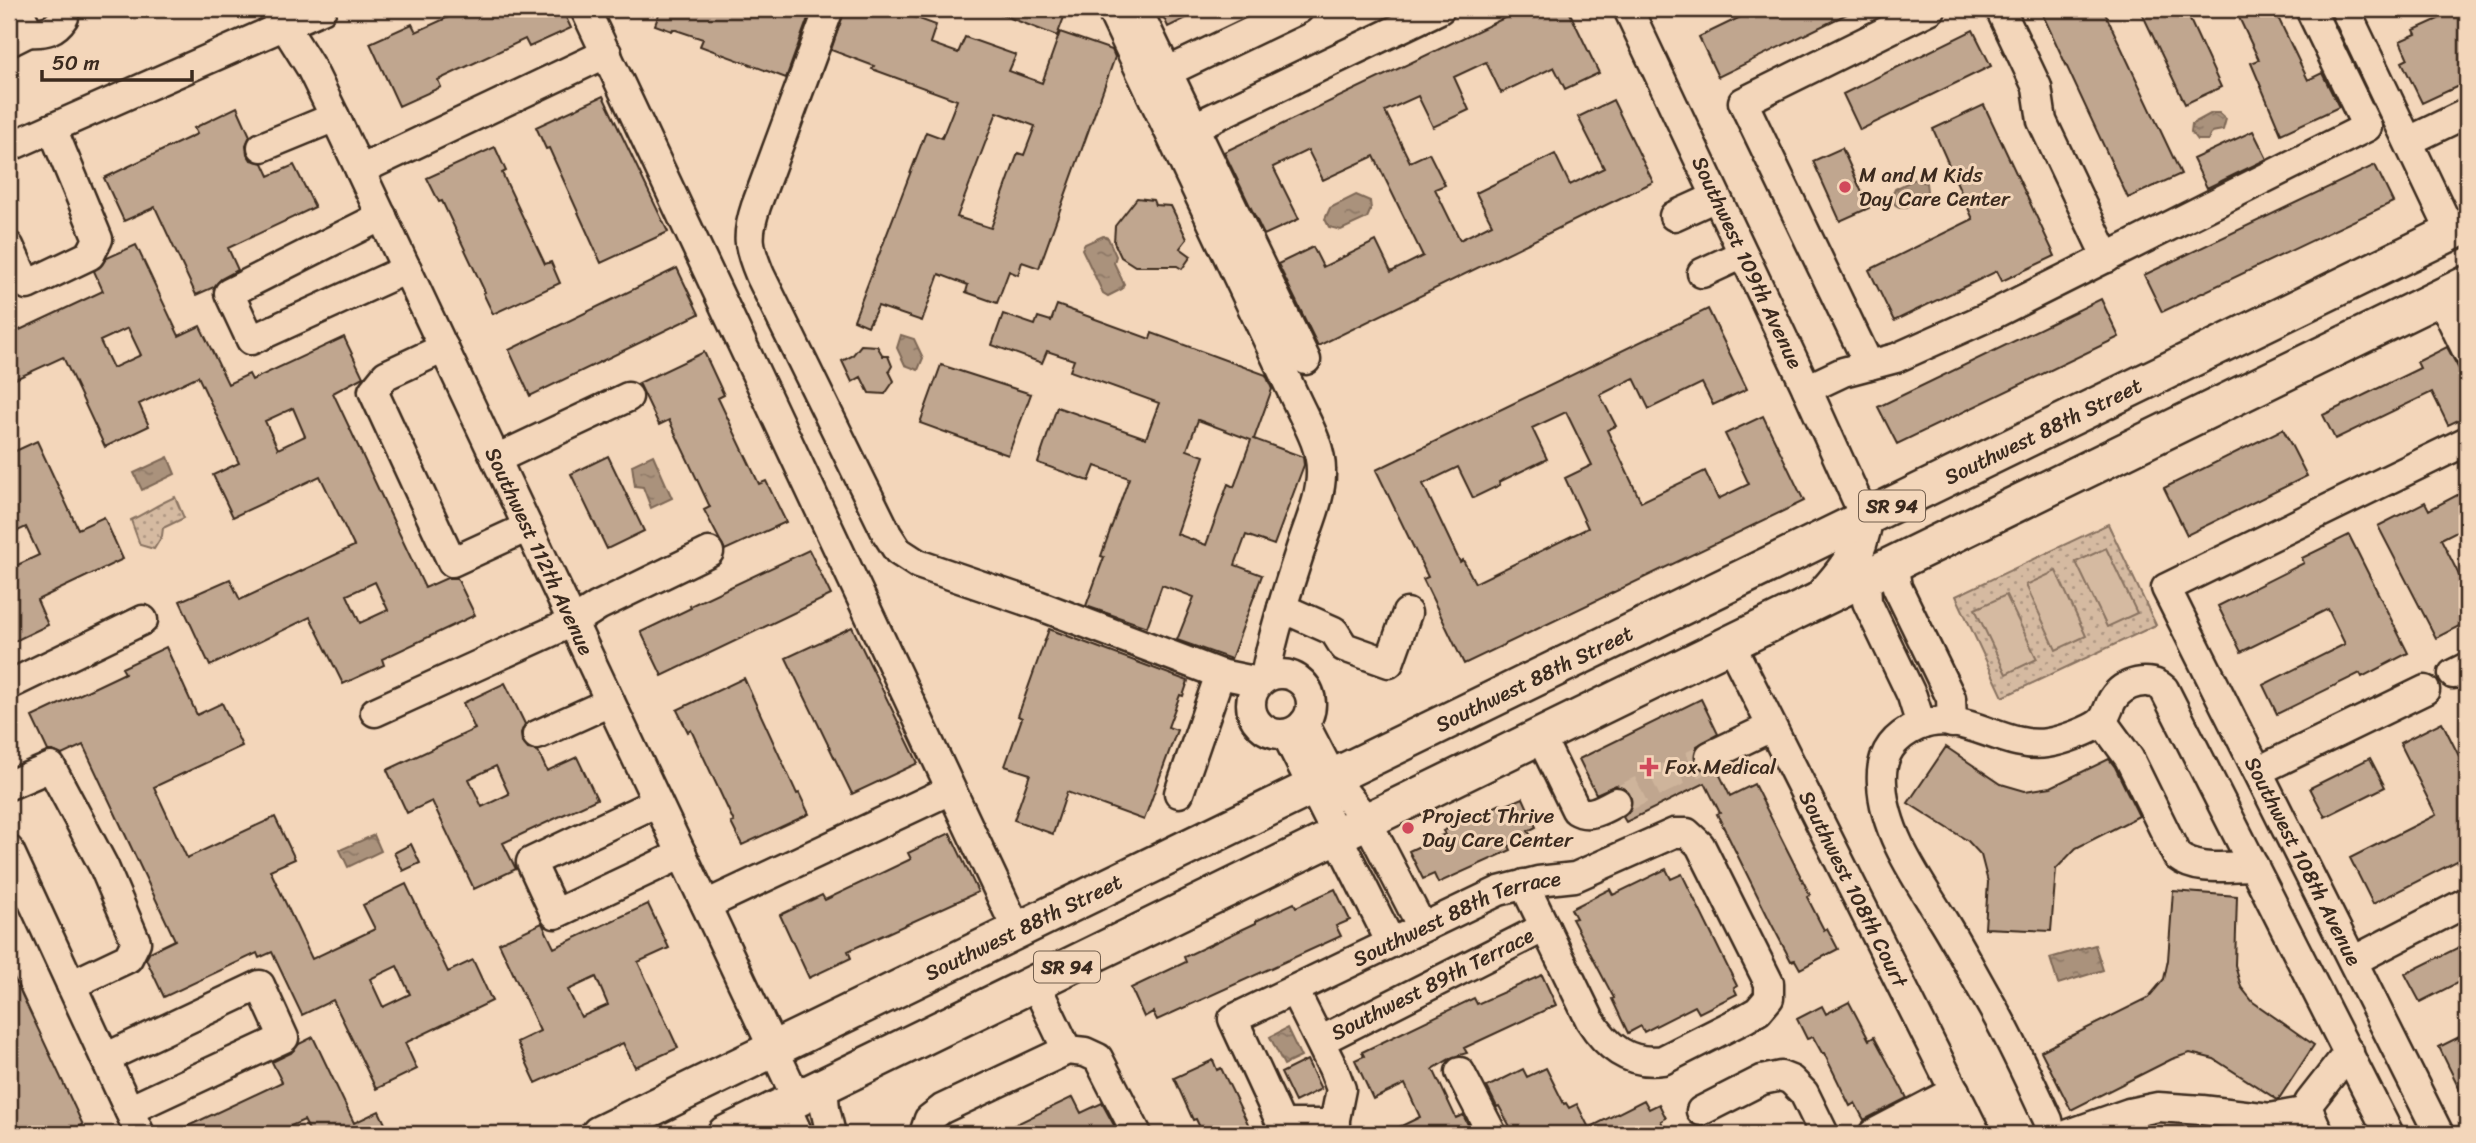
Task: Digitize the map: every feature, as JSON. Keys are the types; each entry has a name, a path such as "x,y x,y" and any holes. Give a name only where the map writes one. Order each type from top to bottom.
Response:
{"main road":[{"name":"Southwest 88th Street","path":"599,1134 2459,228"},
{"name":"SR 94","path":"725,1134 801,1106 1035,983 1730,643 2459,293"},
{"path":"1866,579 1884,543 1907,520 1919,492"},
{"path":"1816,602 1843,573 1859,547 1866,519"}],"street":[{"path":"19,28 44,33 64,17 64,9"},
{"path":"12,138 52,128 279,18 322,9"},
{"path":"585,9 1017,930"},
{"path":"829,9 756,206 748,243 760,275 887,534 898,551 918,565 1038,605 1220,674 1262,680 1283,673 1293,675 1307,687 1311,705 1295,728 1267,731 1254,718 1251,699 1262,680 1270,646 1318,496 1321,471 1318,451 1111,9"},
{"path":"1137,9 1306,360"},
{"path":"1167,72 1299,9"},
{"path":"1194,127 1440,9"},
{"name":"Southwest 109th Avenue","path":"1629,9 1866,519"},
{"path":"1870,365 1743,102 1931,9"},
{"path":"2000,9 2037,87 2042,121 2107,258"},
{"path":"1807,389 1843,372 1896,358 1980,321 2367,127 2310,9"},
{"path":"2346,9 2409,141 2459,228"},
{"name":"Southwest 112th Avenue","path":"279,18 311,68 335,117 801,1106 826,1118 831,1134"},
{"path":"360,170 607,53"},
{"path":"2409,141 2467,113"},
{"path":"262,147 335,117"},
{"path":"9,246 27,285 90,256 99,239 52,128"},
{"path":"1674,216 1716,197"},
{"path":"382,216 229,293 234,305 251,340 407,270"},
{"path":"1702,273 1742,254"},
{"path":"2459,293 2467,351"},
{"path":"444,348 386,375 373,391 446,550 452,562 528,527"},
{"path":"496,459 628,397"},
{"name":"Southwest 108th Avenue","path":"2439,1134 2166,588 2467,441"},
{"path":"375,712 573,622 597,606 709,552"},
{"path":"1898,562 1895,574 1897,587 1951,698 1952,723"},
{"path":"1866,579 1867,602 1915,702 1921,725"},
{"path":"1282,608 1334,631 1343,647 1389,663 1407,614"},
{"path":"9,685 143,620"},
{"name":"Southwest 108th Court","path":"1730,643 1965,1112"},
{"path":"1899,668 1930,655"},
{"path":"1179,793 1220,674"},
{"path":"2052,1134 2048,1120 1999,1019 1909,866 1885,803 1882,764 1890,745 1903,734 1921,725 1937,722 1971,726 2010,741 2033,745 2069,738 2102,721 2115,695 2132,685 2149,682 2164,689 2389,1134"},
{"path":"2258,772 2425,690"},
{"path":"537,736 610,702"},
{"path":"2102,721 2129,758 2177,856 2187,864 2197,866 2254,866"},
{"path":"1710,756 1771,727"},
{"path":"1295,728 1322,781 1352,828 1401,886 1422,927"},
{"path":"1540,736 1576,810 1581,813 1595,812 1616,803"},
{"path":"9,785 51,767 104,867 136,942 128,958 71,985"},
{"path":"706,905 950,790"},
{"path":"657,802 531,862 555,914 682,854"},
{"path":"1352,828 1369,899 1391,943"},
{"name":"Southwest 88th Terrace","path":"1284,1129 1233,1019 1499,891 1524,884 1575,877 1674,833 1687,833 1700,845 1769,983 1769,999 1758,1011 1746,1018 1663,1059 1652,1061 1621,1055 1600,1036 1545,927"},
{"path":"9,850 71,985 105,1058 135,1122 284,1038 260,985 105,1058"},
{"path":"1524,884 1545,927"},
{"path":"1369,899 1385,904 1394,900 1401,886"},
{"path":"2353,961 2467,902"},
{"name":"Southwest 89th Terrace","path":"1320,1041 1545,927"},
{"path":"1035,983 1067,1051"},
{"path":"1284,1129 1333,1129 1341,1089 1294,990"},
{"path":"924,1134 929,1119 942,1109 1067,1051 1085,1052 1098,1058 1137,1134"},
{"path":"2069,1134 2143,1109 2202,1110 2314,1123 2309,1103 2349,1052"},
{"path":"1460,1072 1492,1134"},
{"path":"1701,1111 1762,1080 1781,1076 1791,1080 1804,1093 1825,1134"},
{"path":"1873,1134 1915,1128 1965,1112"}],"shaded area":[{"path":"175,497 184,518 163,528 162,536 154,549 140,545 131,520"},
{"path":"2108,524 2156,625 2003,697 1956,596"},
{"path":"2106,548 2137,613 2107,627 2076,562"},
{"path":"2056,571 2086,636 2056,650 2026,585"},
{"path":"2006,595 2037,659 2006,674 1975,609"}],"water":[{"path":"2212,113 2219,113 2226,119 2223,130 2212,132 2208,140 2197,140 2191,132 2192,124"},
{"path":"1915,179 1926,183 1927,191 1923,197 1913,198 1907,207 1897,206 1891,198 1895,189"},
{"path":"1356,195 1370,201 1371,209 1367,218 1341,230 1329,227 1325,219 1330,208"},
{"path":"1103,236 1108,238 1116,256 1114,263 1124,284 1122,289 1108,296 1103,293 1082,249 1085,244"},
{"path":"901,335 914,339 923,358 918,370 905,365 897,348"},
{"path":"653,455 672,498 651,508 643,487 635,486 632,465"},
{"path":"168,457 175,474 142,490 134,473"},
{"path":"374,835 381,851 348,867 340,850"},
{"path":"2095,945 2103,970 2058,984 2050,958"},
{"path":"1287,1028 1301,1057 1284,1065 1270,1037"}],"building":[{"path":"466,9 562,9 571,28 529,47 525,39 438,80 441,87 399,106 370,43 412,24 416,32"},
{"path":"661,9 782,9 808,18 786,78 700,46 703,39 655,25"},
{"path":"845,9 892,9 936,25 930,43 958,53 965,37 1016,55 1009,71 1042,83 1060,32 1112,50 1115,57 1039,268 1022,262 1018,275 1009,271 997,303 966,292 968,285 939,274 922,321 878,306 868,326 854,320 926,132 942,138 957,100 872,69 874,66 831,50","holes":["997,112 1035,126 1024,155 1018,153 991,228 957,217"]},
{"path":"992,9 1067,9 1057,36"},
{"path":"1160,9 1205,9 1168,27"},
{"path":"1523,9 1568,9 1599,73 1565,89 1554,67 1501,93 1486,62 1454,77 1469,110 1433,127 1418,96 1385,111 1410,162 1429,153 1445,185 1435,189 1460,240 1492,224 1476,193 1555,154 1570,185 1604,168 1578,117 1613,100 1653,182 1318,346 1278,264 1313,247 1323,267 1376,241 1391,272 1423,256 1374,156 1323,180 1308,150 1273,167 1299,219 1264,235 1224,152"},
{"path":"1757,9 1857,9 1718,77 1699,37"},
{"path":"2040,9 2103,9 2181,174 2128,198"},
{"path":"2140,9 2185,9 2221,87 2185,104"},
{"path":"2235,9 2274,9 2308,80 2322,73 2339,107 2281,134 2251,63 2259,60"},
{"path":"2460,9 2467,9 2467,82 2422,103 2402,62 2408,59 2400,41 2416,34 2414,30"},
{"path":"1973,30 1991,66 1860,130 1843,94"},
{"path":"603,96 668,232 601,263 549,148 546,149 536,127"},
{"path":"1984,105 2055,256 2002,281 1997,271 1894,321 1869,270 1973,219 1933,129"},
{"path":"237,107 250,136 246,145 251,160 263,163 269,176 294,165 315,207 228,248 238,270 221,279 214,287 196,295 155,207 124,221 104,178 197,134 194,128"},
{"path":"2253,131 2267,159 2207,188 2193,159"},
{"path":"495,147 506,171 502,173 545,264 551,262 560,283 493,314 442,201 439,202 427,178"},
{"path":"1842,148 1869,208 1840,221 1813,161"},
{"path":"2375,165 2393,202 2162,312 2144,275"},
{"path":"1137,198 1153,200 1155,205 1171,206 1187,239 1180,248 1191,256 1182,269 1177,266 1135,266 1121,257 1114,242 1115,226"},
{"path":"136,245 179,336 200,326 228,384 249,374 252,380 344,337 363,377 333,393 425,588 447,578 457,578 475,615 382,659 384,665 343,684 310,617 210,666 180,601 230,579 240,600 354,546 320,476 233,517 213,475 239,463 198,376 139,404 149,426 105,447 63,357 9,382 9,335 103,291 94,271 107,258","holes":["128,328 141,355 113,368 100,341","293,408 305,436 278,449 265,421","375,582 388,610 360,623 347,595"]},
{"path":"677,268 699,314 530,396 509,350"},
{"path":"2101,299 2119,337 1897,444 1878,407"},
{"path":"1057,305 1150,339 1152,333 1266,375 1272,389 1254,439 1303,457 1304,465 1274,545 1246,535 1235,565 1262,575 1231,659 1177,640 1194,597 1162,585 1147,627 1086,606 1129,478 1095,466 1089,481 1038,463 1057,407 1146,438 1159,403 1070,371 1074,360 1047,351 1042,363 992,345 1003,314 1035,325 1038,317 1051,321","holes":["1198,420 1251,440 1234,487 1228,484 1206,545 1177,534 1204,456 1187,450"]},
{"path":"1708,309 1747,389 1713,405 1702,383 1649,409 1634,378 1600,395 1616,426 1607,430 1641,502 1705,471 1718,499 1749,484 1725,434 1763,416 1804,501 1464,664 1423,579 1428,577 1376,470","holes":["1566,412 1592,465 1565,478 1588,528 1475,583 1463,560 1460,562 1423,484 1458,467 1473,498 1500,485 1499,482 1547,459 1532,428"]},
{"path":"861,345 877,346 883,356 888,356 892,366 889,371 894,381 885,394 869,393 861,377 852,382 842,361 852,356"},
{"path":"2447,347 2467,384 2467,416 2448,425 2432,392 2335,439 2323,415 2420,368 2417,362"},
{"path":"704,352 724,395 718,398 759,484 766,481 786,522 725,550 704,510 710,507 669,420 659,425 639,383"},
{"path":"941,365 1031,394 1008,455 920,423"},
{"path":"2283,429 2307,476 2187,535 2164,488"},
{"path":"37,441 78,529 104,517 123,559 37,600 48,625 9,644 9,569 39,555 26,527 9,535 9,454"},
{"path":"608,456 644,531 607,549 571,474"},
{"path":"2467,490 2467,526 2441,539 2467,591 2467,622 2436,638 2378,526 2425,502 2429,510"},
{"path":"2349,535 2408,653 2362,677 2360,673 2277,714 2263,685 2345,644 2328,609 2241,652 2218,606 2304,563 2302,558"},
{"path":"809,550 831,595 662,676 641,632"},
{"path":"852,627 918,763 852,794 786,658"},
{"path":"1049,629 1188,681 1168,727 1177,730 1144,820 1067,792 1053,834 1014,820 1030,774 1005,766 1022,718 1018,716"},
{"path":"166,647 197,715 222,703 242,746 154,787 187,858 275,817 295,859 270,870 312,959 375,929 363,905 406,884 448,972 473,960 492,1001 405,1043 417,1069 376,1089 333,1000 302,1015 272,952 259,958 257,953 164,997 146,959 150,952 175,940 83,745 62,755 48,751 32,717 125,673 122,668","holes":["397,966 410,994 383,1007 370,979"]},
{"path":"744,678 797,794 799,793 809,814 742,845 691,730 688,732 677,710"},
{"path":"505,683 525,724 521,733 522,742 528,749 538,751 547,771 577,757 597,799 503,843 516,869 474,889 432,801 407,813 387,770 475,729 463,703","holes":["496,766 509,794 482,807 469,779"]},
{"path":"1701,699 1718,734 1697,746 1693,755 1695,764 1708,772 1718,771 1730,796 1754,784 1810,895 1807,897 1824,930 1827,928 1838,949 1800,969 1795,960 1791,961 1771,923 1717,814 1720,813 1705,783 1626,822 1623,817 1630,811 1633,803 1630,793 1616,785 1596,794 1579,759"},
{"path":"2442,722 2467,772 2467,856 2373,904 2350,858 2436,815 2400,743"},
{"path":"1946,747 2001,784 2025,791 2051,787 2109,759 2115,767 2139,816 2076,848 2056,869 2051,931 1985,928 1988,882 1981,855 1968,841 1908,803"},
{"path":"2370,758 2385,787 2325,817 2310,788"},
{"path":"1523,798 1536,827 1528,831 1531,836 1509,846 1511,850 1438,883 1434,874 1423,879 1409,851 1445,834 1443,831 1501,804 1502,807"},
{"path":"950,833 978,892 848,951 851,958 809,978 780,915 822,895 825,900 911,859 908,853"},
{"path":"411,844 420,863 403,871 394,853"},
{"path":"1666,869 1671,879 1682,874 1737,986 1734,988 1737,994 1699,1013 1695,1006 1644,1032 1641,1026 1628,1033 1612,999 1614,998 1572,919 1576,918 1571,909 1610,889 1613,895"},
{"path":"1335,889 1350,920 1336,926 1341,936 1157,1020 1153,1012 1144,1017 1131,988 1186,962 1184,957 1256,921 1294,903 1296,907"},
{"path":"2173,891 2237,896 2235,965 2241,987 2253,1002 2314,1045 2278,1100 2214,1059 2190,1053 2172,1059 2071,1110 2041,1051 2148,998 2164,979"},
{"path":"648,904 669,948 638,962 678,1048 635,1067 623,1043 536,1083 517,1042 540,1031 499,943 542,923 554,948","holes":["596,977 608,1005 581,1017 568,990"]},
{"path":"2467,943 2467,978 2420,1002 2405,974"},
{"path":"9,967 83,1125 63,1134 9,1134"},
{"path":"1542,975 1556,1005 1464,1048 1467,1053 1453,1057 1433,1069 1456,1118 1463,1115 1473,1134 1385,1134 1420,1117 1405,1084 1373,1099 1355,1060 1364,1056 1362,1052 1474,998 1477,1004"},
{"path":"1849,1002 1869,1040 1874,1037 1907,1098 1864,1120 1855,1103 1850,1106 1824,1053 1813,1037 1807,1039 1797,1019 1822,1006 1826,1014"},
{"path":"2467,1033 2467,1104 2439,1047"},
{"path":"313,1037 354,1123 379,1111 390,1134 311,1134 304,1120 273,1134 171,1134 282,1082 272,1062 291,1053 299,1044"},
{"path":"1213,1060 1217,1070 1221,1068 1253,1134 1203,1134 1196,1119 1193,1120 1174,1078"},
{"path":"1307,1060 1321,1089 1295,1102 1281,1073"},
{"path":"1546,1068 1564,1104 1569,1108 1577,1104 1589,1128 1644,1100 1649,1109 1659,1104 1666,1118 1661,1121 1664,1127 1649,1134 1514,1134 1487,1087 1523,1069 1527,1077"},
{"path":"1073,1097 1081,1113 1102,1103 1115,1127 1101,1134 996,1134"}],"tunnel":[{"path":"1616,802 1710,756"}],"place":[{"name":"M and M Kids Day Care Center","path":"1845,187"},
{"name":"Fox Medical","path":"1649,767"},
{"name":"Project Thrive Day Care Center","path":"1408,828"}]}
